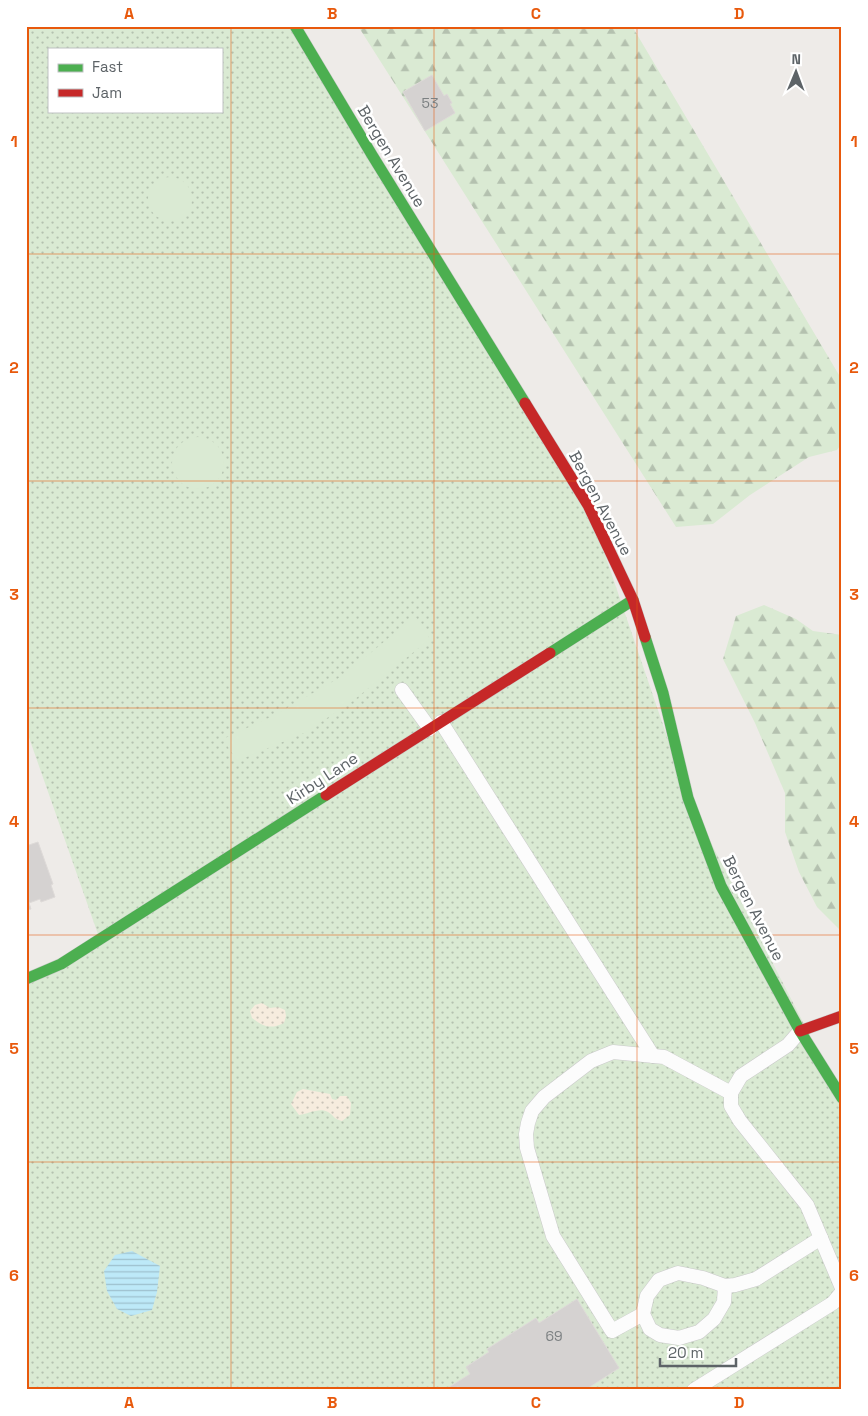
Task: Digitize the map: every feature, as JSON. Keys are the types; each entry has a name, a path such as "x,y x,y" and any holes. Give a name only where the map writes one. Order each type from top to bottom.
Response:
{"main road":[{"name":"Bergen Avenue","path":"295,26 372,155 588,505 633,600 663,693 688,798 721,886 800,1032 842,1098"},
{"name":"Kirby Lane","path":"26,979 61,964 633,600"},
{"path":"800,1032 842,1016"}],"lane":[{"path":"402,690 436,726 653,1056"},
{"path":"800,1032 788,1045 741,1076 730,1093 731,1106 740,1121 807,1205 842,1288"},
{"path":"643,1314 612,1331 553,1236 527,1148 526,1134 532,1111 544,1098 591,1061 613,1052 664,1057 730,1093"},
{"path":"725,1286 724,1302 714,1319 699,1332 679,1338 660,1335 650,1329 643,1314 647,1296 659,1280 678,1273 703,1278 725,1286 735,1285 756,1279 821,1238"},
{"path":"694,1390 834,1303 842,1292"}],"green space":[{"path":"26,26 296,26 588,505 688,798 842,1098 842,1390 26,1390 26,979 100,940 26,729"},
{"path":"358,26 632,26 842,380 842,443 837,450 809,457 750,495 713,524 676,527"},
{"path":"170,177 182,181 188,187 192,199 188,211 182,217 170,221 158,217 152,211 148,199 152,187 158,181"},
{"path":"198,437 208,439 216,445 222,453 224,463 222,473 216,481 208,487 198,489 188,487 180,481 174,473 172,463 174,453 180,445 188,439"},
{"path":"764,605 796,619 813,631 842,635 842,932 817,907 799,872 785,832 785,793 755,723 723,659 736,616"},
{"path":"415,616 430,639 350,703 304,733 237,761 223,739 275,715 344,675"}],"sand":[{"path":"262,1003 270,1008 278,1007 285,1010 284,1023 271,1027 252,1018 250,1011 255,1005"},
{"path":"303,1089 330,1094 332,1099 336,1100 340,1096 347,1096 351,1103 350,1115 342,1121 330,1113 318,1110 299,1115 291,1104 297,1092"}],"water":[{"path":"132,1251 160,1266 157,1292 152,1310 131,1316 117,1309 107,1291 104,1271 115,1255"}],"building":[{"path":"432,75 444,96 447,94 455,113 425,131 403,92"},
{"path":"38,842 53,884 51,885 55,897 41,902 40,899 29,903 31,909 26,910 26,846"},
{"path":"577,1299 619,1368 585,1390 446,1389 470,1374 466,1367 489,1352 487,1349 536,1318 539,1323"}],"traffic: fast":[{"path":"295,26 525,403"},
{"path":"550,653 633,600"},
{"path":"645,637 663,693 688,798 721,886 800,1031 842,1098"},
{"path":"26,979 61,964 326,795"}],"traffic: jam":[{"path":"525,403 588,505 633,600 645,637"},
{"path":"326,795 550,653"},
{"path":"800,1031 842,1016"}]}
